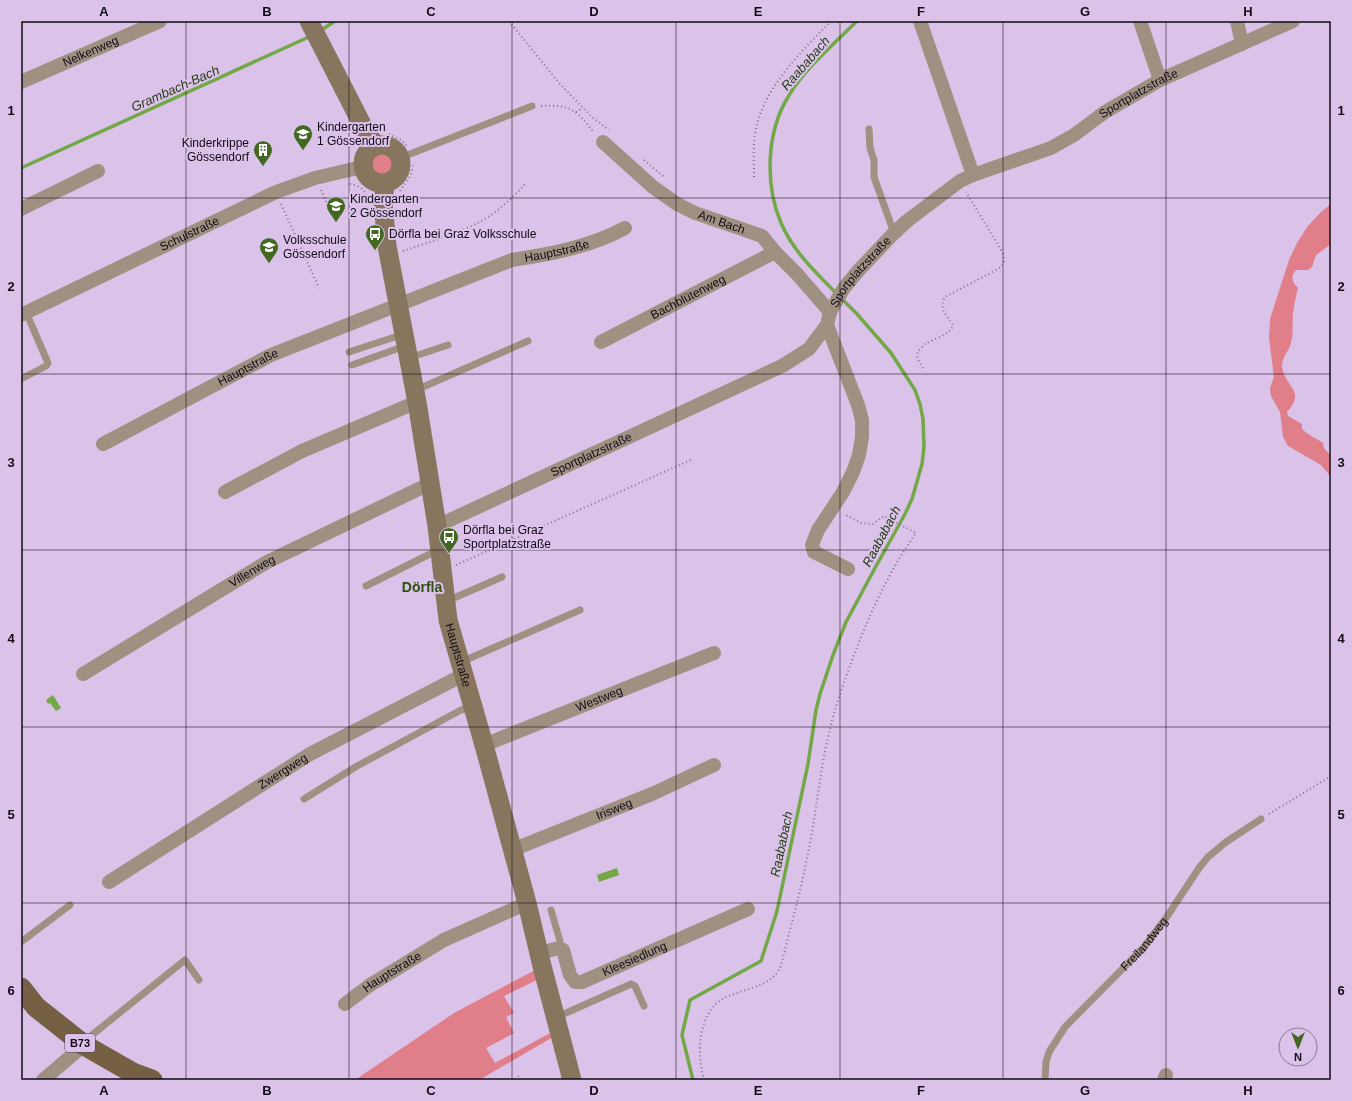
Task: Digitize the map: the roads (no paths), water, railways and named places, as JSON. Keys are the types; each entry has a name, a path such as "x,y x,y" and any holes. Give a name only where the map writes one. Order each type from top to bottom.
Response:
{"main road":[{"path":"313,29 368,136 377,145"},
{"path":"377,145 390,147 397,152 400,158 400,168 398,174 392,180 385,183 375,182 369,179 364,173 362,167 364,155 369,149 377,145"},
{"name":"Hauptstraße","path":"385,183 383,202 389,256 416,396 437,526 448,620 527,903 572,1080"},
{"name":"B73","path":"21,988 36,1007 84,1045 133,1073 152,1080"}],"street":[{"name":"Nelkenweg","path":"21,82 160,21"},
{"path":"920,21 973,175"},
{"path":"1140,21 1160,80"},
{"path":"1237,21 1242,44"},
{"name":"Sportplatzstraße","path":"437,526 782,366 809,349 844,288 858,270 907,221 960,181 1062,143 1105,112 1160,80 1293,21"},
{"name":"Am Bach","path":"607,137 653,187 677,204 695,213 762,236 831,313 862,420 862,437 859,455 853,472 843,492 818,530 812,545 814,552 848,569"},
{"name":"Schulstraße","path":"24,313 276,192 315,178 362,167"},
{"path":"21,209 98,171"},
{"name":"Hauptstraße","path":"103,444 271,355 512,260 550,254 606,238 625,228"},
{"name":"Bachblütenweg","path":"600,342 775,252"},
{"path":"225,492 302,450 416,396"},
{"name":"Villenweg","path":"82,674 267,562 429,484"},
{"name":"Westweg","path":"484,745 714,653"},
{"name":"Zwergweg","path":"109,882 310,754 462,669"},
{"name":"Irisweg","path":"512,850 652,794 714,765"},
{"name":"Hauptstraße","path":"345,1004 370,985 444,940 527,903"},
{"name":"Kleesiedlung","path":"559,948 563,950 570,975 575,982 582,982 748,909"},
{"path":"540,953 559,948"},
{"path":"43,1080 84,1045"}],"lane":[{"path":"400,158 532,106"},
{"path":"869,129 870,148 874,160 874,178 894,233"},
{"path":"21,379 46,366 48,363 24,313"},
{"path":"416,396 528,341"},
{"path":"349,352 407,346 448,345"},
{"path":"352,365 407,346"},
{"path":"366,586 439,550"},
{"path":"446,601 502,577"},
{"path":"462,669 580,610"},
{"path":"304,799 357,766 461,710 473,707"},
{"name":"Freilandweg","path":"1045,1080 1046,1062 1049,1052 1065,1027 1143,948 1163,923 1199,868 1208,857 1226,842 1262,819"},
{"path":"21,942 70,905"},
{"path":"551,910 560,940 559,948"},
{"path":"84,1045 92,1035 185,960 199,980"},
{"path":"556,1018 631,984 636,986 644,1006"}],"waterway":[{"name":"Grambach-Bach","path":"320,31 335,21"},
{"name":"Raababach","path":"837,294 798,252 781,223 772,192 770,159 775,127 788,97 811,67 857,21"},
{"name":"Grambach-Bach","path":"21,168 311,36"},
{"name":"Raababach","path":"693,1080 682,1035 690,1000 761,961 777,911 808,764 816,710 820,694 846,622 905,514 912,499 922,464 924,447 923,419 915,390 891,353 841,298"}],"place":[{"name":"Kindergarten 1 Gössendorf","path":"303,151"},
{"name":"Kinderkrippe Gössendorf","path":"263,167"},
{"name":"Kindergarten 2 Gössendorf","path":"336,223"},
{"name":"Dörfla bei Graz Volksschule","path":"375,251"},
{"name":"Volksschule Gössendorf","path":"269,264"},
{"name":"Dörfla bei Graz Sportplatzstraße","path":"449,554"}],"district":[{"name":"Dörfla","path":"422,587"}]}
